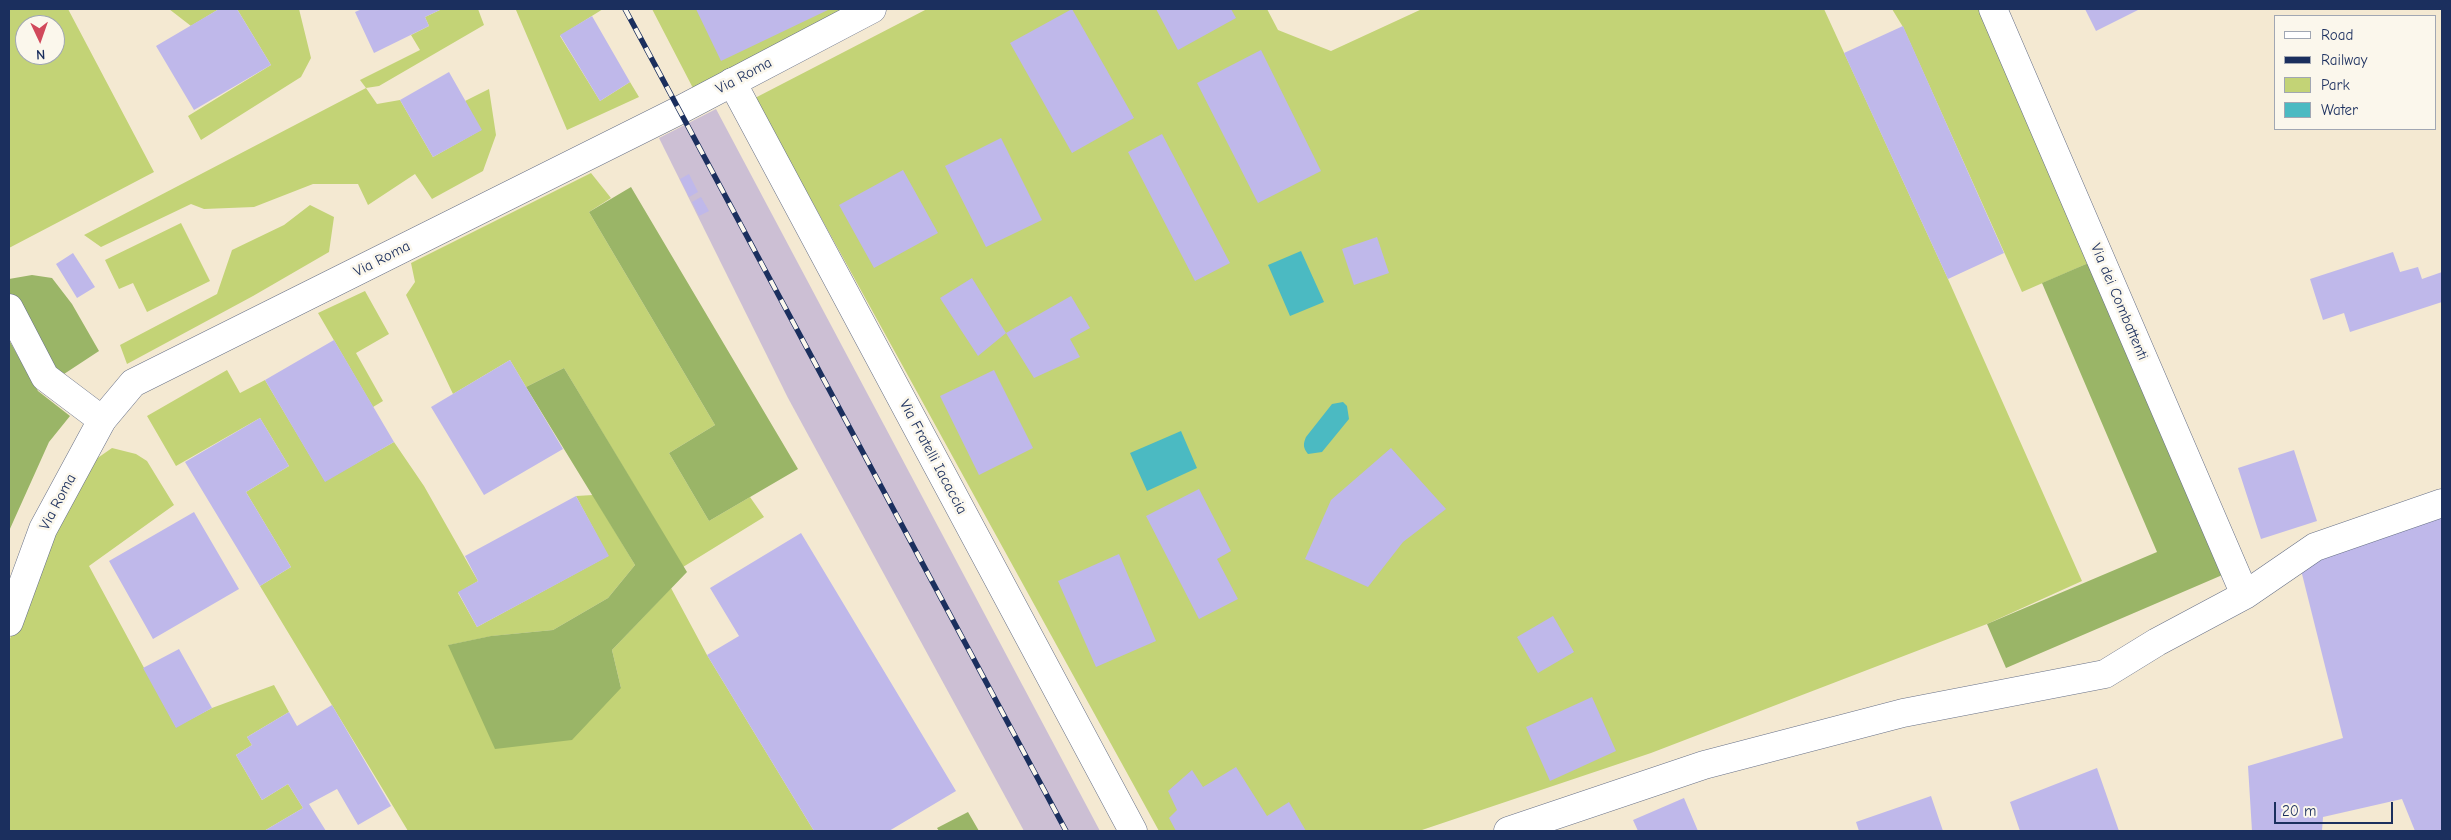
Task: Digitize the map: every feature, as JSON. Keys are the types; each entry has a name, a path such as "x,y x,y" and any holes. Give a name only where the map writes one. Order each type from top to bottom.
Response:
{"street":[{"name":"Via Roma","path":"9,622 43,529 102,420 133,383 732,82 872,9"},
{"name":"Via dei Combattenti","path":"1993,9 2245,595"},
{"name":"Via Fratelli Iacaccia","path":"732,82 1133,831"},
{"path":"9,308 45,377 102,420"},
{"path":"1508,831 1704,765 1903,713 2105,674 2157,642 2245,595 2315,547 2442,503"}],"shaded area":[{"path":"716,109 1100,831 1024,831 788,398 659,138"}],"green space":[{"path":"9,9 68,9 154,172 9,248"},
{"path":"169,9 219,9 191,26"},
{"path":"237,9 299,9 311,58 301,77 201,140 188,116 271,65"},
{"path":"442,9 478,9 484,25 379,86 366,88 360,80 420,50 411,35 429,26 425,17"},
{"path":"603,9 560,36 600,101 630,82 639,97 567,130 516,10"},
{"path":"652,9 856,9 695,92"},
{"path":"927,9 1267,9 1278,30 1331,51 1422,9 1824,9 1948,279 2082,581 1987,624 1651,753 1419,831 1159,831 755,98"},
{"path":"1892,9 1993,9 2100,258 2022,292 1903,27"},
{"path":"366,88 377,104 400,100 433,157 481,130 465,101 489,89 496,135 483,171 432,199 415,174 368,205 358,184 313,184 254,207 204,209 191,204 101,247 84,235"},
{"path":"591,173 611,198 589,212 715,425 669,453 709,521 750,497 764,517 683,567 564,368 526,387 510,360 453,394 406,295 415,282 411,263"},
{"path":"631,187 798,469 709,521 669,453 715,425 589,212"},
{"path":"310,205 334,217 329,252 253,296 127,364 120,345 217,294 232,250 284,225"},
{"path":"181,223 210,281 147,312 133,283 119,289 105,260"},
{"path":"2100,258 2234,570 2006,668 1987,624 2157,552 2042,283"},
{"path":"32,275 52,278 72,304 99,351 64,374 51,371 9,292 9,279"},
{"path":"365,291 389,334 356,353 383,401 373,407 318,313"},
{"path":"9,340 38,391 70,416 49,442 9,531"},
{"path":"564,368 687,572 612,650 621,688 572,740 495,749 448,645 491,636 553,630 608,598 635,565 526,387"},
{"path":"227,370 240,393 265,380 325,481 394,442 424,486 478,581 458,593 477,627 608,556 576,496 593,495 635,565 608,598 553,630 492,636 449,645 621,688 612,650 671,588 707,655 814,831 408,831 260,586 291,567 246,492 289,466 260,418 176,466 147,416"},
{"path":"112,448 136,454 147,461 174,505 89,566 176,727 212,708 274,685 289,712 247,737 252,745 236,755 262,800 288,784 303,808 264,831 9,831 9,641 60,521 89,464"},
{"path":"968,812 979,831 939,831 937,828"}],"water":[{"path":"1301,251 1324,302 1290,316 1268,265"},
{"path":"1343,402 1347,406 1349,419 1322,452 1308,454 1304,446 1306,437 1332,404"},
{"path":"1181,431 1197,468 1147,491 1130,453"}],"building":[{"path":"219,9 237,9 271,65 194,110 156,46"},
{"path":"362,9 442,9 425,17 429,26 374,53 355,12"},
{"path":"696,9 830,9 721,61"},
{"path":"1072,9 1134,118 1072,153 1010,43"},
{"path":"1156,9 1231,9 1236,18 1178,50"},
{"path":"2085,9 2140,9 2096,31"},
{"path":"592,16 630,82 600,101 560,35"},
{"path":"1903,26 2004,253 1948,279 1844,53"},
{"path":"1261,50 1321,171 1258,203 1197,83"},
{"path":"449,72 482,130 433,157 400,100"},
{"path":"1162,134 1230,263 1195,281 1128,152"},
{"path":"1001,138 1042,220 986,247 945,166"},
{"path":"903,170 938,233 874,268 839,205"},
{"path":"689,174 698,192 689,197 680,179"},
{"path":"701,197 709,211 699,216 692,202"},
{"path":"1377,237 1389,273 1354,285 1342,249"},
{"path":"2393,252 2400,272 2418,267 2422,279 2442,272 2442,302 2350,332 2344,313 2323,320 2310,279"},
{"path":"73,253 95,287 77,298 56,264"},
{"path":"972,278 1006,333 978,356 940,298"},
{"path":"1071,296 1090,328 1070,339 1080,357 1034,378 1006,333"},
{"path":"334,340 394,442 325,482 265,380"},
{"path":"510,360 563,449 484,495 431,407"},
{"path":"994,370 1033,448 979,475 940,396"},
{"path":"260,418 289,466 246,492 291,567 260,586 185,462"},
{"path":"1391,448 1446,509 1403,542 1368,587 1305,559 1331,500"},
{"path":"2294,450 2317,521 2261,539 2238,468"},
{"path":"1199,489 1231,551 1217,559 1238,599 1199,619 1146,516"},
{"path":"576,496 609,556 477,627 458,592 478,581 465,556"},
{"path":"194,512 239,589 153,639 109,561"},
{"path":"2442,514 2442,831 2415,831 2402,799 2323,817 2322,831 2252,831 2248,766 2343,738 2300,566"},
{"path":"801,533 956,791 889,831 814,831 707,655 739,636 710,588"},
{"path":"1119,554 1156,641 1096,667 1058,581"},
{"path":"1553,616 1574,652 1538,673 1517,637"},
{"path":"179,649 212,708 176,728 143,668"},
{"path":"1592,697 1616,751 1550,781 1526,727"},
{"path":"332,705 391,806 358,825 337,789 309,804 326,831 264,831 303,808 288,784 262,800 236,755 252,745 247,737 289,712 297,726"},
{"path":"1236,767 1267,816 1289,802 1306,831 1176,831 1169,818 1177,810 1168,791 1192,770 1203,787"},
{"path":"2097,768 2119,831 2020,831 2010,802"},
{"path":"1931,796 1943,831 1859,831 1856,822"},
{"path":"1684,798 1698,831 1638,831 1633,820"}],"railway":[{"path":"625,9 1066,831"}]}
